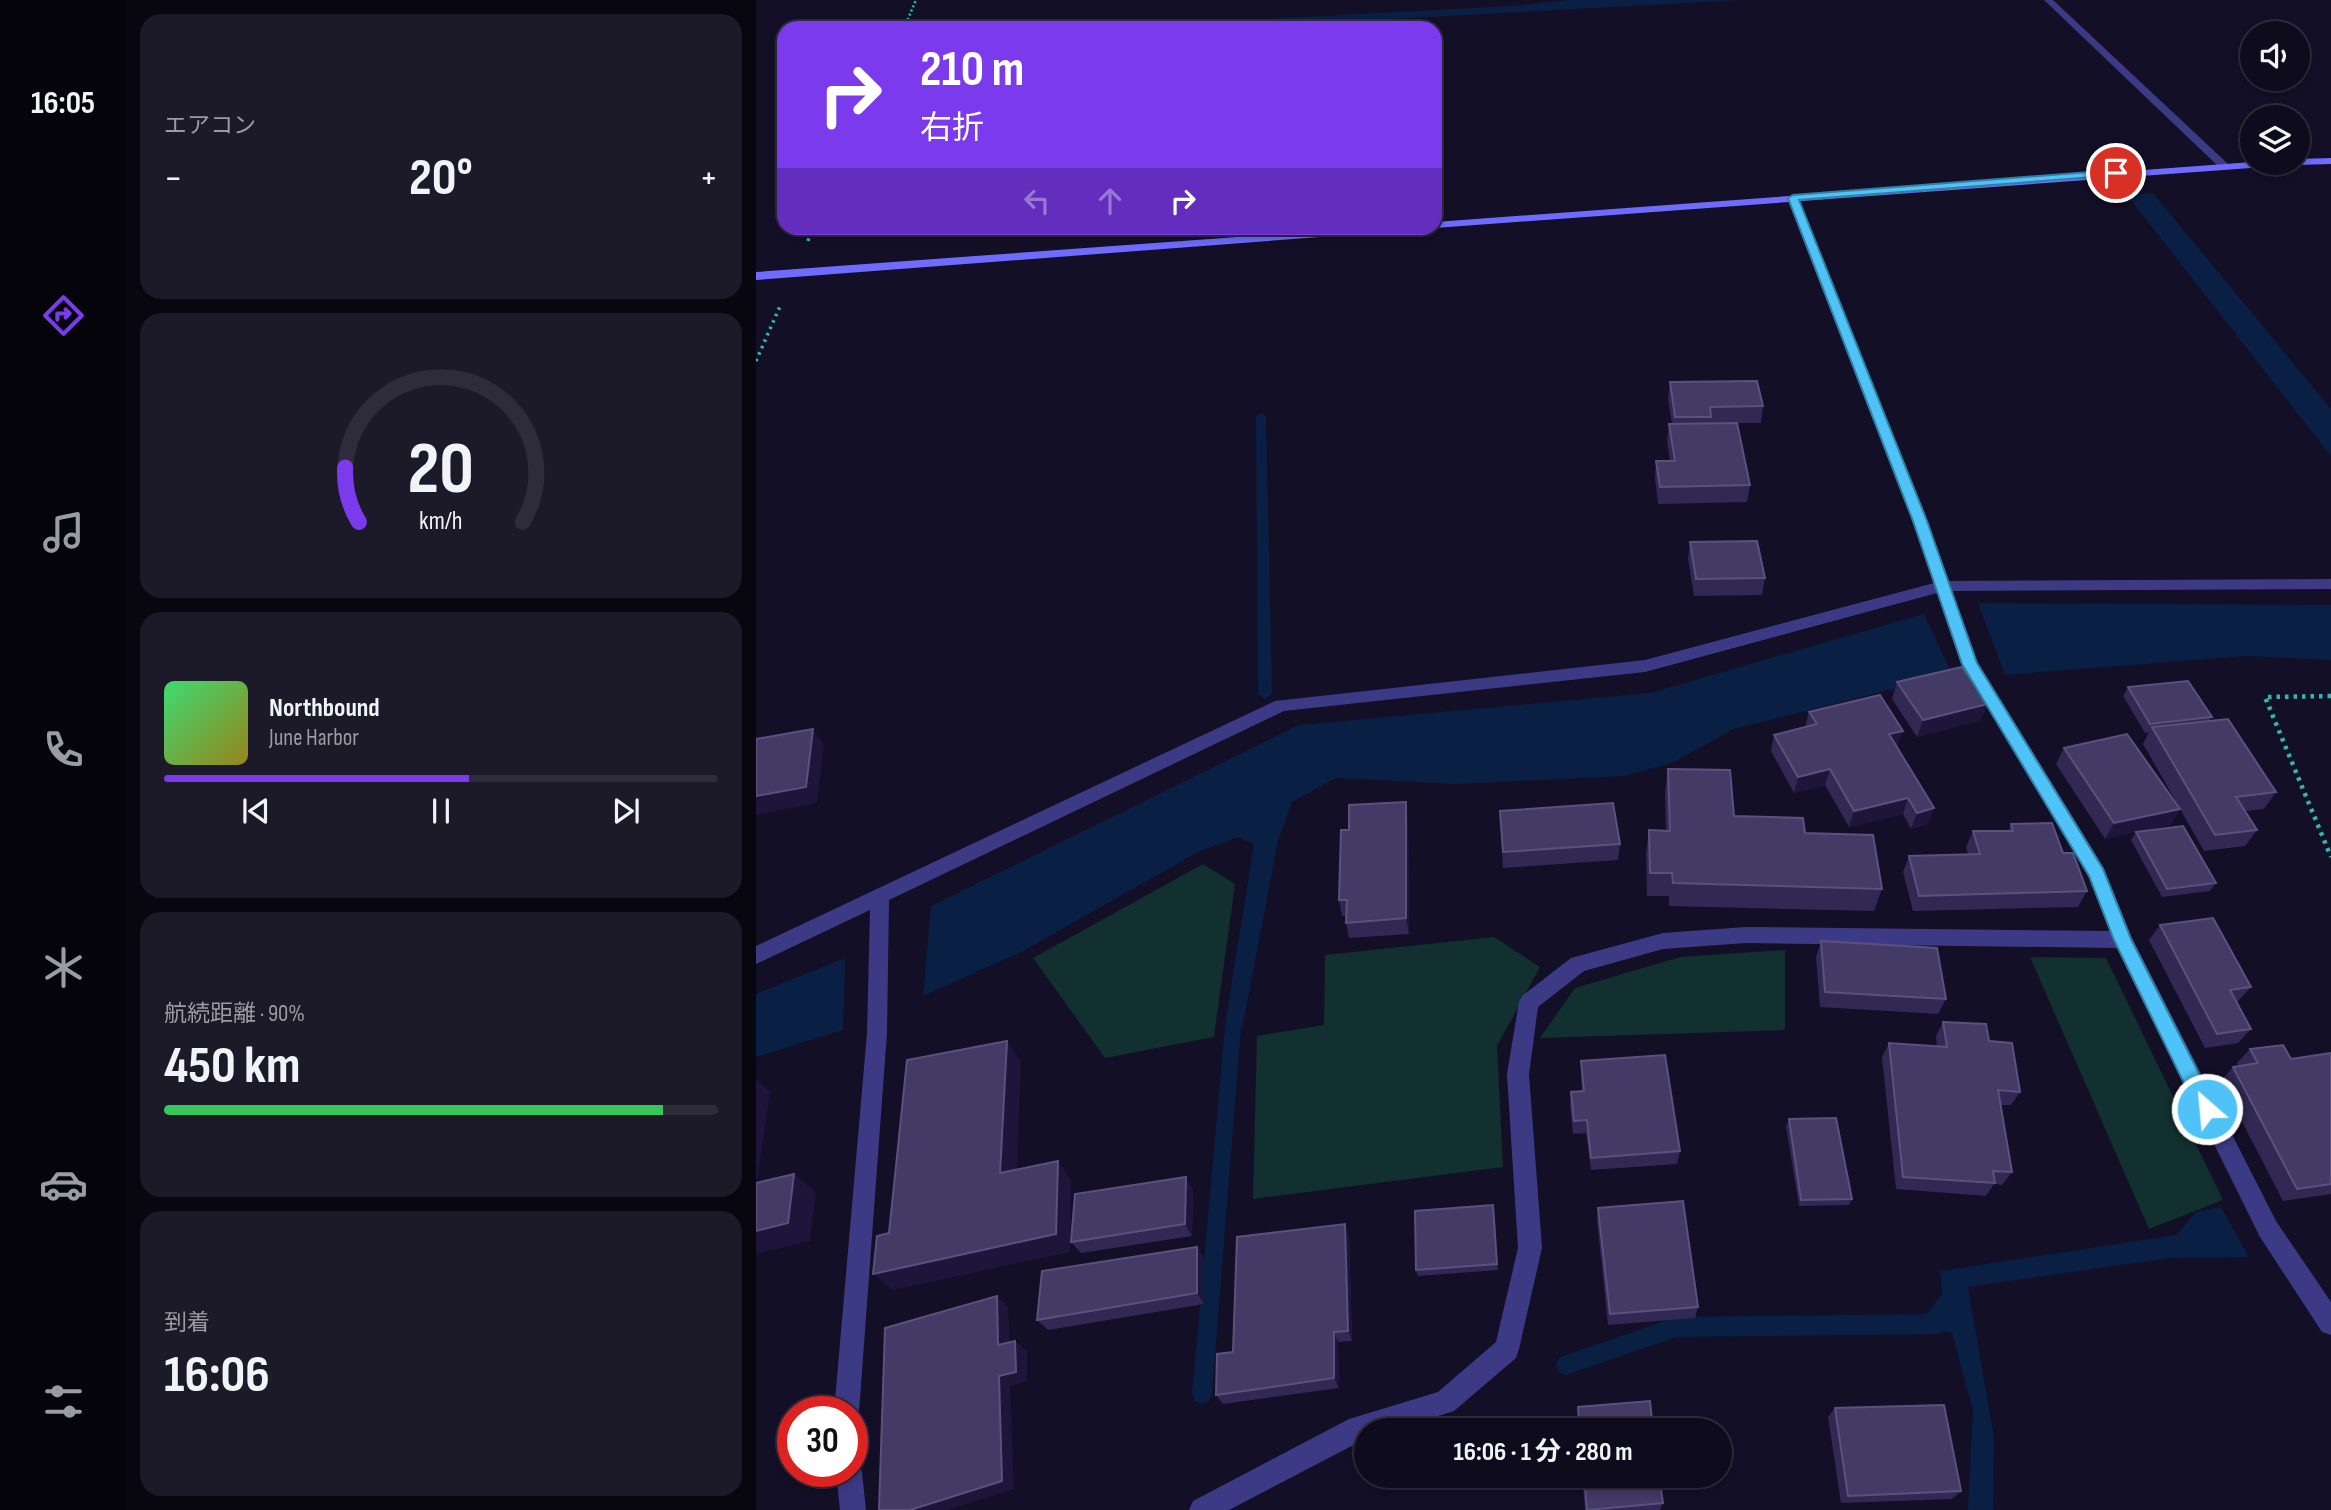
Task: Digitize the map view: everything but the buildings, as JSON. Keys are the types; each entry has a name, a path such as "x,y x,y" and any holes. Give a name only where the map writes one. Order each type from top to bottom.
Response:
{"street":[{"path":"2048,0 2223,165"},
{"path":"2310,162 2331,161"},
{"path":"1442,224 2240,164"},
{"path":"1793,198 1920,521 1970,664 2097,874 2123,940 2268,1229 2331,1323"},
{"path":"756,276 1305,235"},
{"path":"756,955 1281,705 1645,666 1943,586 2331,584"},
{"path":"847,1396 877,1033 880,896"},
{"path":"1202,1510 1358,1427 1445,1402 1507,1349 1530,1248 1518,1074 1529,1002 1578,964 1663,941 1746,935 2123,940"},
{"path":"851,1487 853,1510"}],"path":[{"path":"907,21 916,0"},
{"path":"756,361 794,273"},
{"path":"2331,696 2265,697 2331,857"}],"green space":[{"path":"1203,864 1235,884 1214,1037 1105,1058 1033,958"},
{"path":"1494,937 1540,967 1497,1046 1503,1167 1253,1199 1257,1036 1324,1025 1325,955"},
{"path":"1785,950 1785,1030 1540,1038 1575,988 1680,957"},
{"path":"2030,957 2106,958 2223,1200 2149,1229"}],"water":[{"path":"1570,0 1742,0 1355,21 1229,21 1511,6"},
{"path":"2153,193 2331,409 2331,456 2127,195"},
{"path":"1978,603 2331,605 2331,660 2246,656 2005,675"},
{"path":"1924,614 1952,674 1734,729 1674,762 1625,776 1455,784 1336,778 1292,802 1278,841 1242,1029 1225,1025 1254,844 1238,837 1198,852 1023,951 923,996 931,906 1299,725 1650,693"},
{"path":"845,958 843,1030 756,1057 756,994"},
{"path":"2221,1207 2249,1257 2170,1258 1968,1287 1994,1438 1993,1510 1968,1510 1973,1411 1952,1333 1919,1324 1942,1294 1940,1271 2176,1235 2196,1212"}],"waterway":[{"path":"1261,416 1265,694"},
{"path":"1202,1394 1233,1027"},
{"path":"1566,1365 1676,1327 1938,1324"}],"route":[{"path":"2116,173 1793,198 1920,521 1970,664 2097,874 2123,940 2207,1109"}]}
